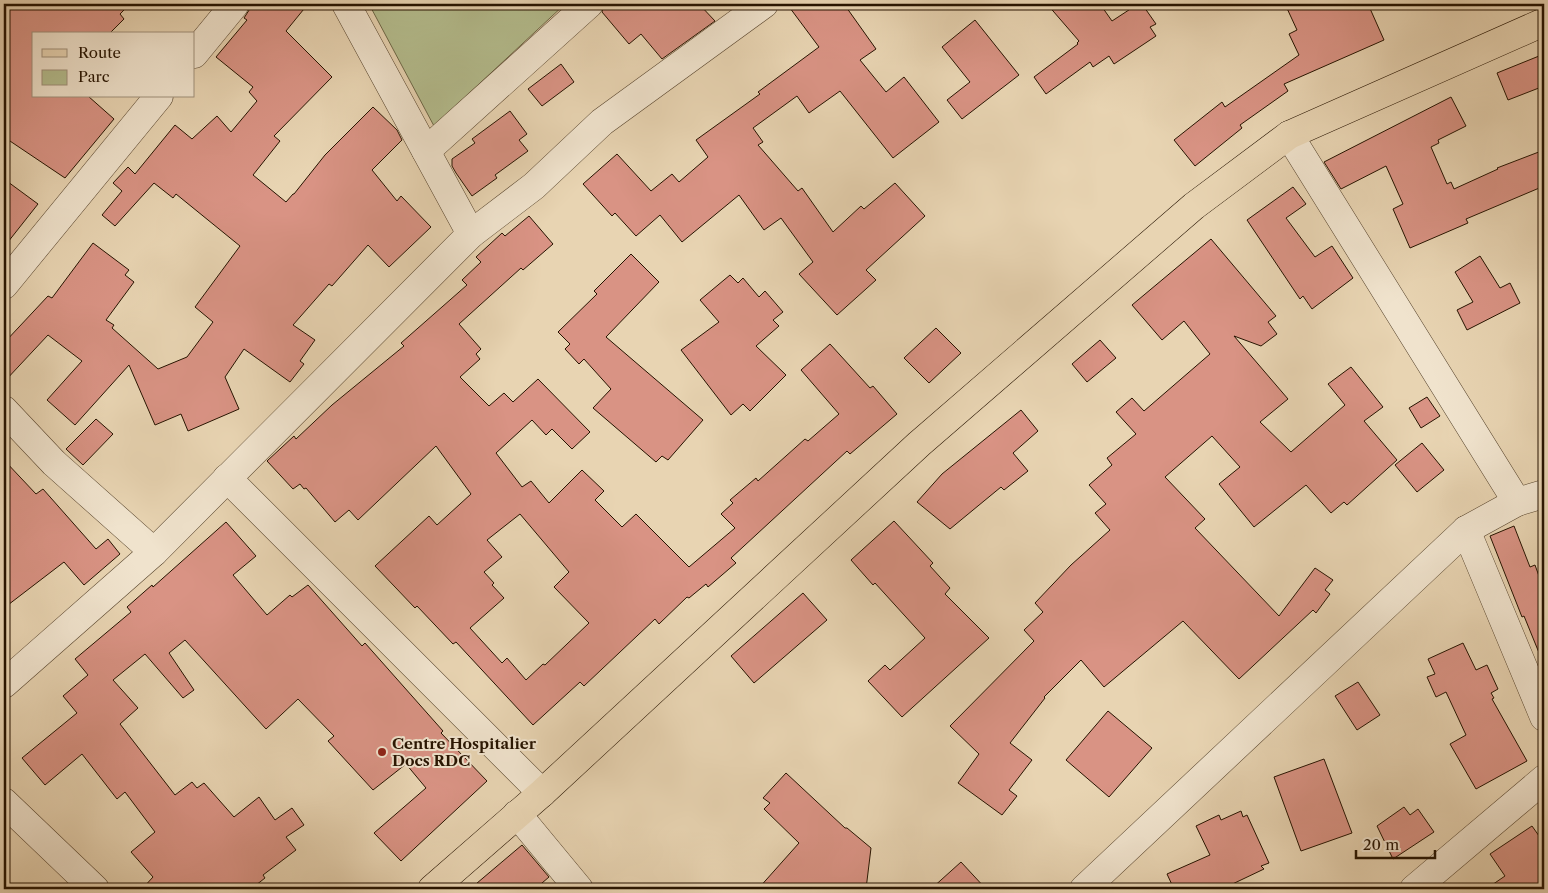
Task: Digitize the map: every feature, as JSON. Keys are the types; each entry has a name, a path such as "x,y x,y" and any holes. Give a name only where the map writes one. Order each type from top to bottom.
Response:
{"main road":[{"path":"432,889 542,793 919,444 1194,206 1289,136 1544,22"}],"street":[{"path":"195,53 235,4"},
{"path":"346,4 471,234"},
{"path":"426,151 589,4"},
{"path":"4,684 154,552 471,234 534,186 602,122 764,4"},
{"path":"4,285 157,98"},
{"path":"1289,136 1518,502"},
{"path":"4,410 54,463 154,552"},
{"path":"227,478 542,793"},
{"path":"1084,889 1466,530 1518,502 1544,494"},
{"path":"1466,530 1544,717"},
{"path":"1414,889 1544,779"},
{"path":"4,802 95,889"},
{"path":"517,814 579,889"}],"green space":[{"path":"369,4 565,4 434,126"}],"building":[{"path":"4,4 130,4 120,14 124,19 111,32 32,32 32,98 90,98 114,119 65,178 4,137"},
{"path":"253,4 308,4 286,31 332,77 274,136 280,141 253,175 286,202 325,155 373,107 397,130 402,140 372,170 397,201 401,196 431,227 389,267 368,245 332,286 329,284 293,325 315,340 300,361 304,364 290,382 244,349 225,377 239,409 188,431 181,414 155,425 129,365 75,425 47,400 82,361 48,335 4,382 4,343 48,296 52,298 93,243 129,270 125,275 134,282 106,320 114,325 112,328 158,369 187,357 213,322 195,307 240,246 176,194 173,198 154,183 115,226 102,215 122,191 113,183 128,167 135,174 175,125 192,139 217,116 231,132 257,101 249,92 253,87 216,57 247,20 244,18"},
{"path":"604,4 699,4 715,21 662,59 641,34 629,44 602,12"},
{"path":"787,4 844,4 876,49 860,60 886,92 904,77 939,122 893,158 840,91 809,113 797,96 753,128 763,142 758,145 798,191 802,188 833,232 861,206 864,209 895,183 925,216 866,270 876,280 837,315 799,274 813,262 781,218 764,230 739,195 682,242 660,215 636,236 615,213 612,216 583,184 617,154 651,191 672,174 679,182 708,157 696,140 760,94 758,92 819,47"},
{"path":"1047,4 1100,4 1112,21 1138,4 1142,4 1156,24 1150,27 1156,36 1114,64 1109,56 1093,67 1090,62 1046,94 1034,77 1078,44 1079,41"},
{"path":"1285,4 1368,4 1384,40 1284,84 1288,91 1240,125 1242,128 1195,166 1174,140 1222,102 1225,107 1299,55 1289,34 1297,30"},
{"path":"975,20 1019,75 962,119 947,100 970,82 942,47"},
{"path":"1544,54 1544,86 1508,100 1497,73"},
{"path":"561,64 574,82 542,106 528,89"},
{"path":"1451,97 1466,126 1438,140 1439,143 1431,147 1447,184 1451,182 1454,189 1497,168 1544,150 1544,186 1466,219 1468,223 1410,248 1393,209 1403,204 1386,166 1341,189 1324,162"},
{"path":"510,111 527,134 519,140 528,151 495,175 497,178 472,196 452,166 452,159 475,143 472,139"},
{"path":"4,179 38,204 4,247"},
{"path":"1293,187 1306,204 1286,218 1315,257 1332,246 1353,278 1312,309 1303,296 1300,299 1247,220"},
{"path":"529,216 553,244 523,270 521,268 459,324 481,349 476,354 480,359 460,377 489,406 504,393 513,402 538,379 590,432 572,449 552,429 546,435 532,420 496,453 522,487 531,481 549,503 582,470 604,491 595,500 622,527 636,514 689,567 735,528 721,514 733,503 730,500 756,478 758,481 805,439 808,441 839,414 801,370 830,344 870,388 873,386 897,414 850,454 847,451 731,558 736,563 708,587 706,584 689,598 687,597 659,624 655,619 584,686 580,682 533,725 456,642 453,644 375,566 429,516 437,525 471,494 436,446 358,520 349,510 335,522 306,488 304,489 300,484 293,489 267,461 294,436 296,439 332,405 404,346 401,343 467,285 462,280 481,262 476,257 502,233 505,236","holes":["520,514 569,572 554,587 589,623 545,665 543,664 526,680 507,658 502,663 470,628 504,598 492,585 494,583 484,572 502,557 487,540"]},
{"path":"1211,239 1276,316 1268,322 1277,334 1261,346 1234,336 1288,399 1260,422 1291,452 1345,405 1328,384 1351,367 1383,407 1364,421 1397,460 1347,505 1344,502 1331,513 1306,485 1254,527 1219,484 1240,467 1212,436 1165,477 1205,519 1195,528 1279,616 1315,568 1333,580 1325,590 1330,594 1316,613 1313,610 1239,679 1183,621 1104,687 1081,660 1044,697 1010,743 1032,760 1009,790 1017,796 1002,815 958,783 979,754 950,726 1034,641 1024,630 1043,612 1035,603 1071,565 1110,530 1095,513 1106,504 1089,485 1112,465 1107,458 1136,434 1116,412 1132,398 1144,411 1210,354 1184,321 1162,340 1132,305"},
{"path":"631,254 659,282 606,337 703,420 668,460 662,456 656,462 593,408 611,389 584,359 579,364 565,349 570,344 558,332 597,294 594,291"},
{"path":"1480,256 1500,288 1510,283 1520,303 1467,330 1457,310 1473,302 1455,272"},
{"path":"730,275 738,283 743,278 759,297 765,291 783,312 773,320 779,326 756,346 786,375 750,411 743,404 731,415 681,350 719,322 700,300"},
{"path":"936,328 961,353 929,383 904,358"},
{"path":"1100,340 1116,358 1087,382 1072,364"},
{"path":"1427,397 1440,416 1421,428 1409,408"},
{"path":"1021,410 1038,431 1013,453 1028,471 1004,490 1001,487 950,529 917,502 942,474"},
{"path":"96,419 113,434 83,465 66,449"},
{"path":"1422,443 1444,470 1417,492 1395,465"},
{"path":"4,460 36,494 43,489 96,549 108,539 120,554 84,585 64,562 4,608"},
{"path":"894,521 933,563 930,566 950,588 945,594 989,638 902,717 868,681 885,665 890,670 925,638 875,583 873,585 851,560"},
{"path":"226,522 256,556 233,575 267,615 290,595 292,597 308,585 362,646 365,643 443,731 441,733 487,781 401,861 374,833 426,788 406,764 373,790 328,741 334,736 298,699 266,729 185,640 169,653 194,690 183,698 145,654 113,680 138,708 120,724 175,795 192,782 197,788 204,783 234,817 259,797 275,820 292,808 304,825 286,837 296,850 263,875 265,878 251,889 142,889 153,877 131,852 155,832 125,792 117,799 82,754 45,785 22,758 77,713 63,696 88,675 75,659 131,612 127,607 152,585 153,587"},
{"path":"1514,526 1530,567 1535,565 1544,590 1544,665 1524,616 1522,617 1490,536"},
{"path":"803,593 827,620 754,683 731,656"},
{"path":"1463,643 1476,670 1487,665 1498,689 1491,693 1494,698 1492,699 1527,761 1476,789 1450,744 1466,735 1446,692 1436,697 1427,677 1435,674 1428,659"},
{"path":"1358,682 1380,715 1357,730 1335,696"},
{"path":"1108,711 1152,748 1109,797 1066,760"},
{"path":"1324,759 1352,833 1301,851 1274,777"},
{"path":"786,773 845,828 871,848 866,889 758,889 799,843 764,809 770,803 763,798"},
{"path":"1404,807 1410,815 1418,809 1434,832 1393,859 1377,826"},
{"path":"1241,811 1243,817 1247,815 1269,863 1261,866 1264,869 1222,889 1174,889 1167,874 1210,855 1196,826 1219,815 1221,820"},
{"path":"1532,826 1544,843 1544,884 1536,889 1486,889 1505,876 1490,854"},
{"path":"522,845 549,877 535,889 470,889"},
{"path":"961,862 986,889 931,889"}],"place":[{"name":"Centre Hospitalier Docs RDC","path":"382,752"}]}
